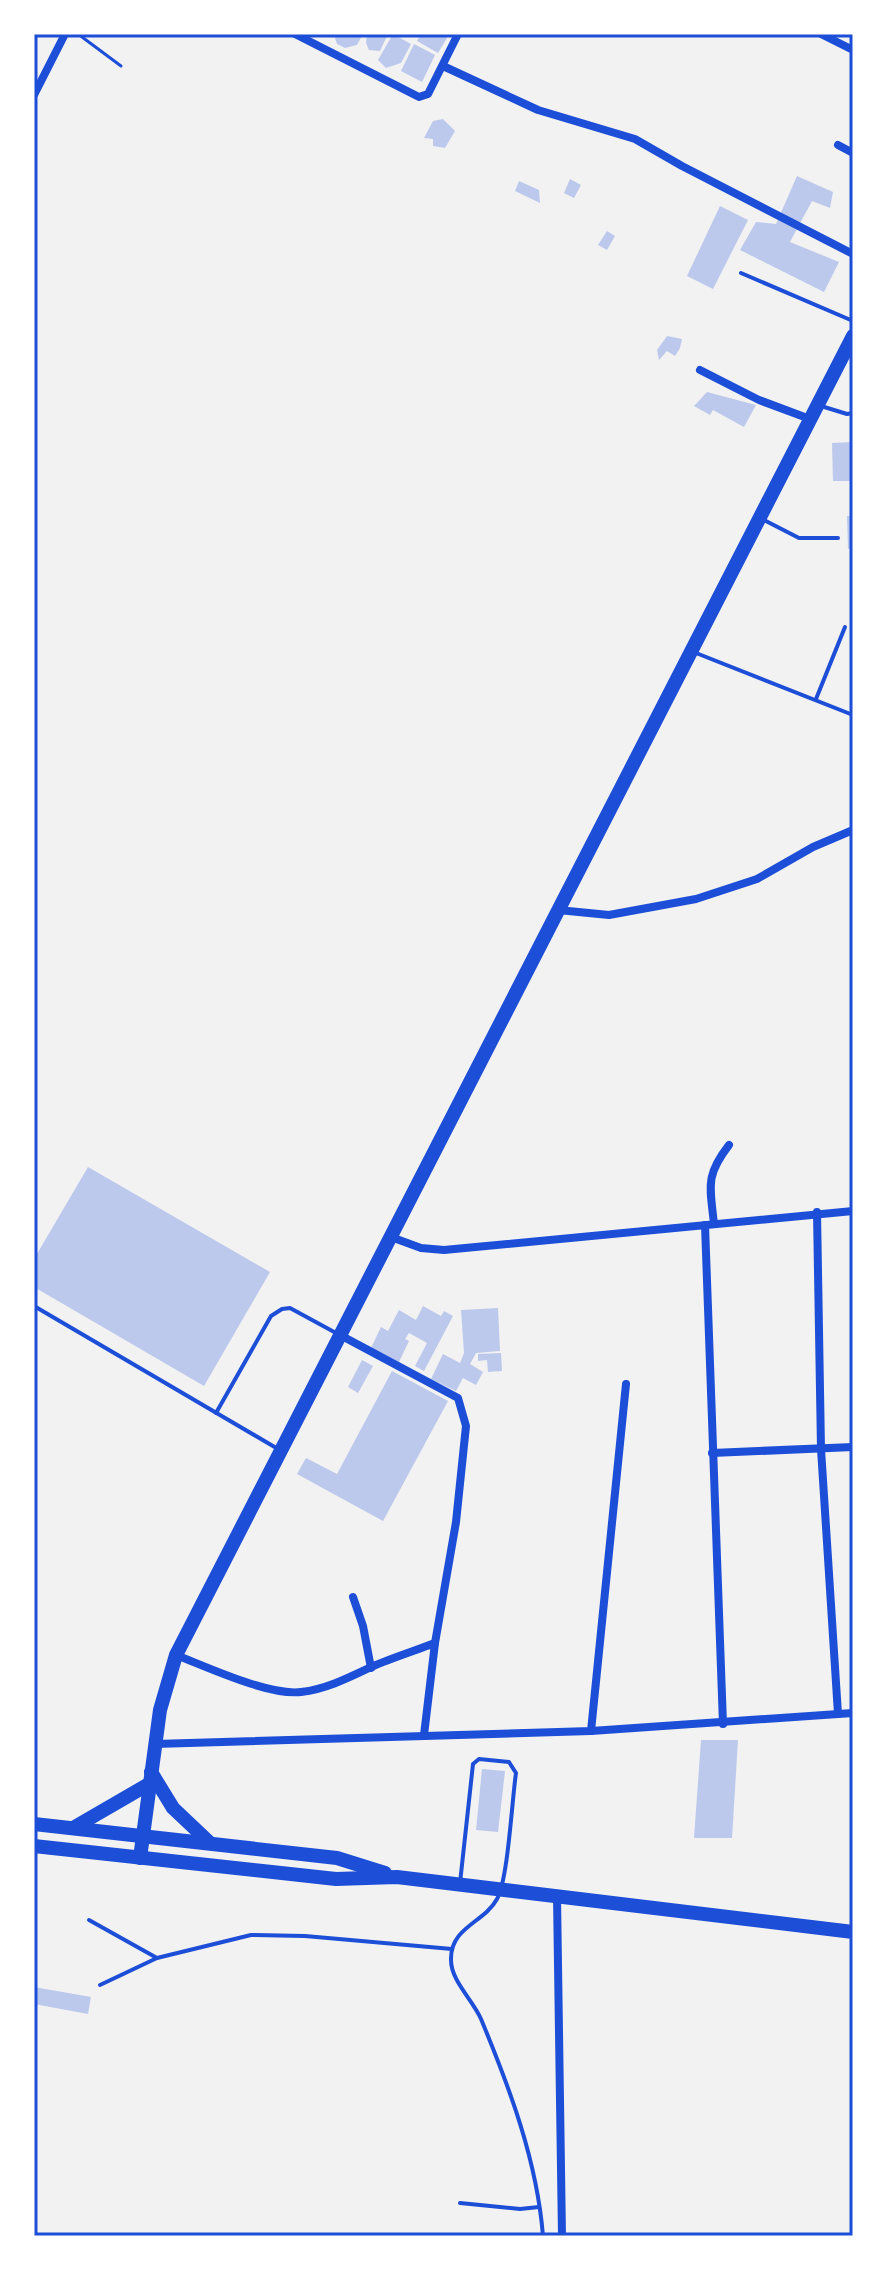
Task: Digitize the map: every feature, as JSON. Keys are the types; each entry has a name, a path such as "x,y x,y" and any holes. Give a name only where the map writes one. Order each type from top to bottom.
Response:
{"main road":[{"path":"140,1858 154,1744 166,1683 176,1655 852,340"},
{"path":"72,1829 150,1778"},
{"path":"150,1778 173,1808 211,1844"},
{"path":"34,1824 337,1858 397,1877"},
{"path":"34,1846 336,1879 397,1877 853,1932"}],"street":[{"path":"34,95 65,34"},
{"path":"295,34 419,97 428,94 458,34"},
{"path":"821,34 853,50"},
{"path":"443,66 538,110 635,139 853,254"},
{"path":"838,145 853,153"},
{"path":"700,370 759,400 810,419"},
{"path":"558,910 609,915 709,895 757,879 813,847 853,830"},
{"path":"723,1724 712,1453 710,1180 712,1169 729,1145"},
{"path":"391,1237 421,1248 444,1250 817,1212 853,1211"},
{"path":"817,1212 821,1449 838,1714"},
{"path":"340,1335 458,1398 463,1409 466,1426 456,1522 435,1643 424,1735"},
{"path":"591,1731 626,1384"},
{"path":"712,1453 853,1447"},
{"path":"353,1597 363,1626 371,1668"},
{"path":"176,1655 241,1680 278,1691 299,1692 346,1680 435,1643"},
{"path":"154,1744 591,1731 853,1713"},
{"path":"557,1896 562,2236"}],"lane":[{"path":"741,273 853,321"},
{"path":"818,405 853,413"},
{"path":"760,518 799,538 838,538"},
{"path":"816,700 845,627"},
{"path":"690,650 853,715"},
{"path":"34,1306 280,1451"},
{"path":"216,1413 276,1312 290,1308 340,1335"},
{"path":"459,1884 473,1764 479,1759 506,1761 513,1764 516,1773 501,1889 492,1907 465,1927 452,1949 452,1970 481,2019 525,2136 543,2236"},
{"path":"89,1920 157,1958"},
{"path":"100,1985 157,1958 251,1935 305,1936 452,1949"},
{"path":"460,2203 520,2209 539,2207"}],"path":[{"path":"78,34 121,66"}],"building":[{"path":"337,34 363,34 357,45 345,48 337,44"},
{"path":"367,34 388,34 380,51 369,50"},
{"path":"393,34 411,44 401,63 386,68 378,60"},
{"path":"421,34 441,34 447,38 438,53 417,41"},
{"path":"414,44 435,55 422,82 401,71"},
{"path":"443,119 455,131 445,148 433,146 433,139 424,138 433,121"},
{"path":"797,176 833,192 830,208 812,201 790,242 839,262 824,292 740,250 756,222 776,224"},
{"path":"570,179 581,185 574,198 564,193"},
{"path":"519,181 539,190 540,203 515,191"},
{"path":"720,206 748,220 713,289 687,276"},
{"path":"607,231 615,236 607,250 598,245"},
{"path":"667,336 682,339 680,348 675,356 667,351 659,360 657,350"},
{"path":"707,392 756,405 744,427 713,410 710,415 694,406"},
{"path":"853,442 853,481 833,481 832,443"},
{"path":"847,516 853,516 853,548 848,549"},
{"path":"88,1167 270,1272 204,1386 34,1287 34,1259"},
{"path":"423,1306 441,1316 444,1311 453,1316 424,1371 415,1366 427,1343 409,1333 405,1339 409,1341 399,1362 371,1348 381,1327 388,1331 399,1310 416,1320"},
{"path":"498,1308 500,1351 476,1353 470,1364 483,1372 476,1385 463,1378 456,1391 431,1379 443,1354 460,1363 464,1353 461,1310"},
{"path":"501,1353 502,1371 488,1372 487,1360 478,1361 478,1354"},
{"path":"362,1360 373,1366 358,1393 348,1387"},
{"path":"392,1371 448,1401 383,1521 297,1474 306,1458 337,1474"},
{"path":"701,1740 738,1740 732,1838 694,1838"},
{"path":"482,1769 505,1771 498,1832 476,1830"},
{"path":"34,1987 91,1997 88,2014 34,2004"}]}
